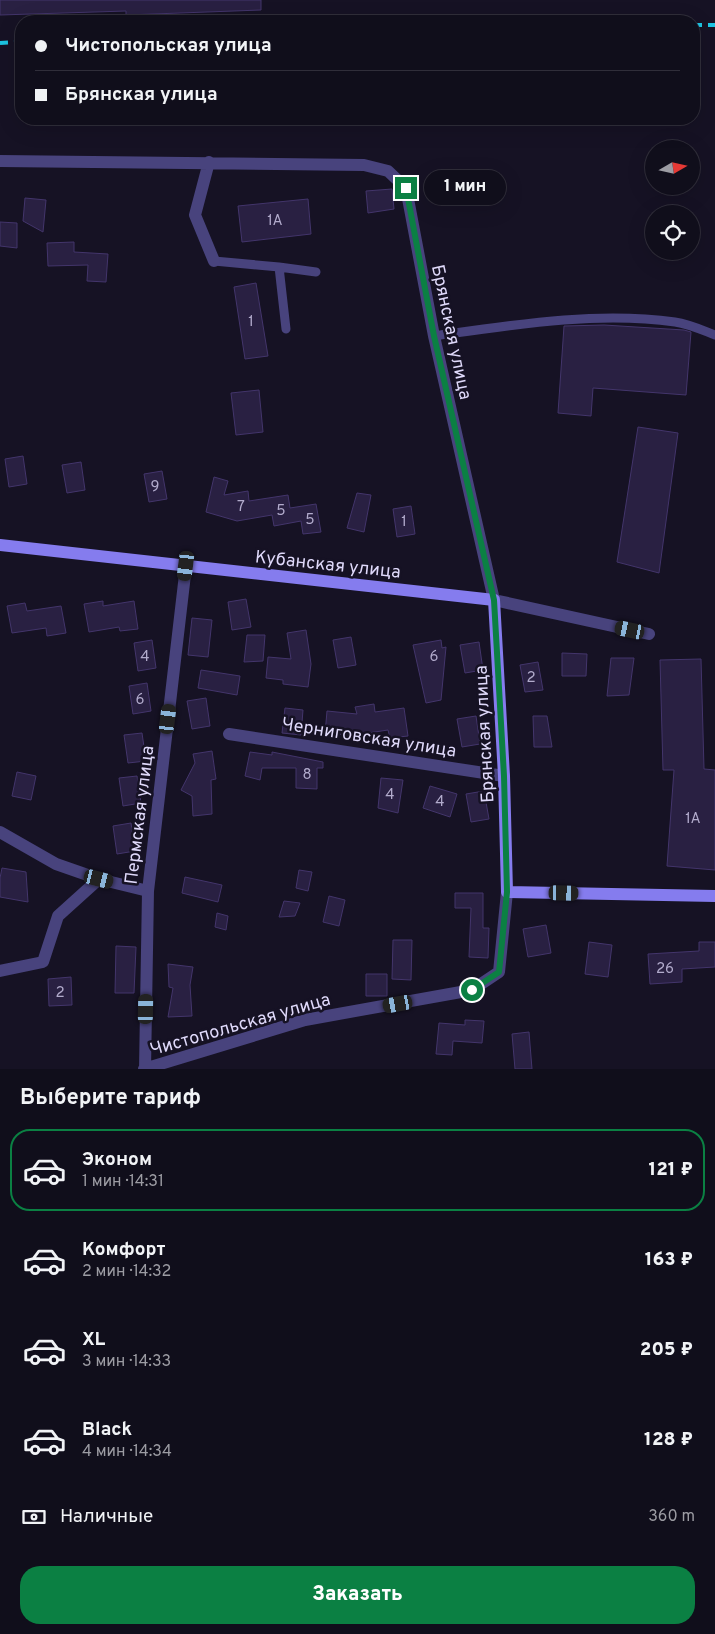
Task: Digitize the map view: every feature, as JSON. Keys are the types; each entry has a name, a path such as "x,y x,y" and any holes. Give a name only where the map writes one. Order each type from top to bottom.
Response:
{"street":[{"name":"Брянская улица","path":"0,161 364,165 388,170 406,188 434,336 494,600 504,776 507,892"},
{"path":"209,162 195,216 214,261"},
{"name":"Кубанская улица","path":"0,545 494,600 649,634"},
{"name":"Пермская улица","path":"145,1069 148,891 186,566"},
{"name":"Черниговская улица","path":"229,734 504,776"},
{"path":"0,832 56,864 99,879 148,891"},
{"path":"0,971 43,962 58,916 99,879"},
{"path":"507,892 715,896"},
{"name":"Чистопольская улица","path":"145,1069 305,1020 472,990 499,972 507,892"}],"lane":[{"path":"214,261 316,272"},
{"path":"279,268 286,329"},
{"path":"434,336 506,326 602,317 676,322 715,335"}],"building":[{"path":"0,0 261,0 261,10 126,15 126,11 0,15"},
{"path":"392,189 394,209 368,213 366,191"},
{"path":"25,198 46,200 43,232 23,221"},
{"path":"308,199 311,234 242,242 238,206"},
{"path":"0,222 17,223 17,248 0,246"},
{"path":"74,242 74,252 108,254 106,282 87,281 88,265 48,266 47,243"},
{"path":"256,283 268,356 245,359 234,287"},
{"path":"604,325 691,332 686,395 593,388 591,416 558,413 564,326"},
{"path":"259,390 263,432 236,435 231,393"},
{"path":"638,427 678,433 659,573 617,562"},
{"path":"23,456 27,484 9,487 5,459"},
{"path":"81,462 85,490 67,493 62,465"},
{"path":"162,471 167,499 149,502 144,474"},
{"path":"214,477 228,481 224,495 248,491 249,501 288,495 290,508 316,504 321,532 303,534 301,521 274,526 272,515 237,521 206,512"},
{"path":"357,493 371,495 364,532 347,528"},
{"path":"411,506 415,534 397,537 393,509"},
{"path":"246,599 251,627 232,630 228,602"},
{"path":"103,601 103,606 134,601 138,629 120,631 119,627 89,632 84,604"},
{"path":"25,603 27,611 61,606 66,633 47,636 46,628 12,633 7,606"},
{"path":"192,618 212,620 208,657 188,655"},
{"path":"306,630 311,664 308,687 283,684 283,680 266,678 268,657 291,659 287,633"},
{"path":"247,635 265,635 263,661 244,662"},
{"path":"351,637 356,665 338,668 333,640"},
{"path":"152,640 156,668 138,671 134,643"},
{"path":"441,640 442,648 446,647 441,700 426,703 413,645"},
{"path":"479,642 483,670 465,673 460,645"},
{"path":"562,653 587,654 586,676 562,676"},
{"path":"611,658 634,658 629,695 607,696"},
{"path":"701,659 704,769 715,770 715,870 667,866 674,770 663,770 660,660"},
{"path":"538,662 543,690 525,692 520,665"},
{"path":"201,670 240,676 237,695 198,688"},
{"path":"147,683 151,711 133,714 129,686"},
{"path":"206,698 210,726 192,729 187,701"},
{"path":"374,704 375,712 404,708 408,736 390,738 388,730 355,735 325,734 327,711 357,714 355,707"},
{"path":"285,708 303,710 301,735 282,733"},
{"path":"476,716 480,744 462,747 457,719"},
{"path":"533,716 547,716 552,747 534,747"},
{"path":"142,733 146,761 128,763 124,735"},
{"path":"212,751 216,779 211,780 212,814 193,816 192,796 181,790 195,763 193,754"},
{"path":"250,752 272,755 272,752 323,762 323,768 317,768 317,789 296,788 296,768 262,768 260,780 245,776"},
{"path":"17,772 36,776 31,800 12,796"},
{"path":"137,776 141,803 123,806 119,778"},
{"path":"381,778 403,780 398,813 378,808"},
{"path":"430,786 457,794 450,817 423,808"},
{"path":"484,791 489,819 471,822 466,794"},
{"path":"131,823 135,851 117,854 113,826"},
{"path":"2,868 26,872 28,902 0,897"},
{"path":"299,870 312,872 308,891 296,888"},
{"path":"185,877 222,885 218,902 182,893"},
{"path":"455,893 483,893 483,928 489,928 488,958 469,957 471,908 455,908"},
{"path":"329,896 345,900 339,926 323,922"},
{"path":"284,901 300,903 295,916 279,917"},
{"path":"217,913 228,916 226,930 215,927"},
{"path":"546,925 551,953 528,957 523,929"},
{"path":"393,940 412,940 411,980 392,979"},
{"path":"589,942 612,945 608,977 585,974"},
{"path":"699,942 715,942 715,967 682,969 682,982 650,984 648,954 699,951"},
{"path":"116,946 136,947 134,993 115,993"},
{"path":"168,964 193,967 190,985 192,1016 168,1017 173,988 169,987"},
{"path":"366,974 387,974 387,996 366,996"},
{"path":"71,977 72,1005 49,1006 48,979"},
{"path":"465,1020 484,1021 482,1043 453,1041 452,1055 436,1054 439,1023 465,1025"},
{"path":"529,1032 532,1069 515,1069 512,1034"}],"railway":[{"path":"700,25 715,25"},
{"path":"0,43 15,42"}],"route":[{"path":"406,188 434,336 494,600 504,776 507,892 499,972 472,990"}]}
